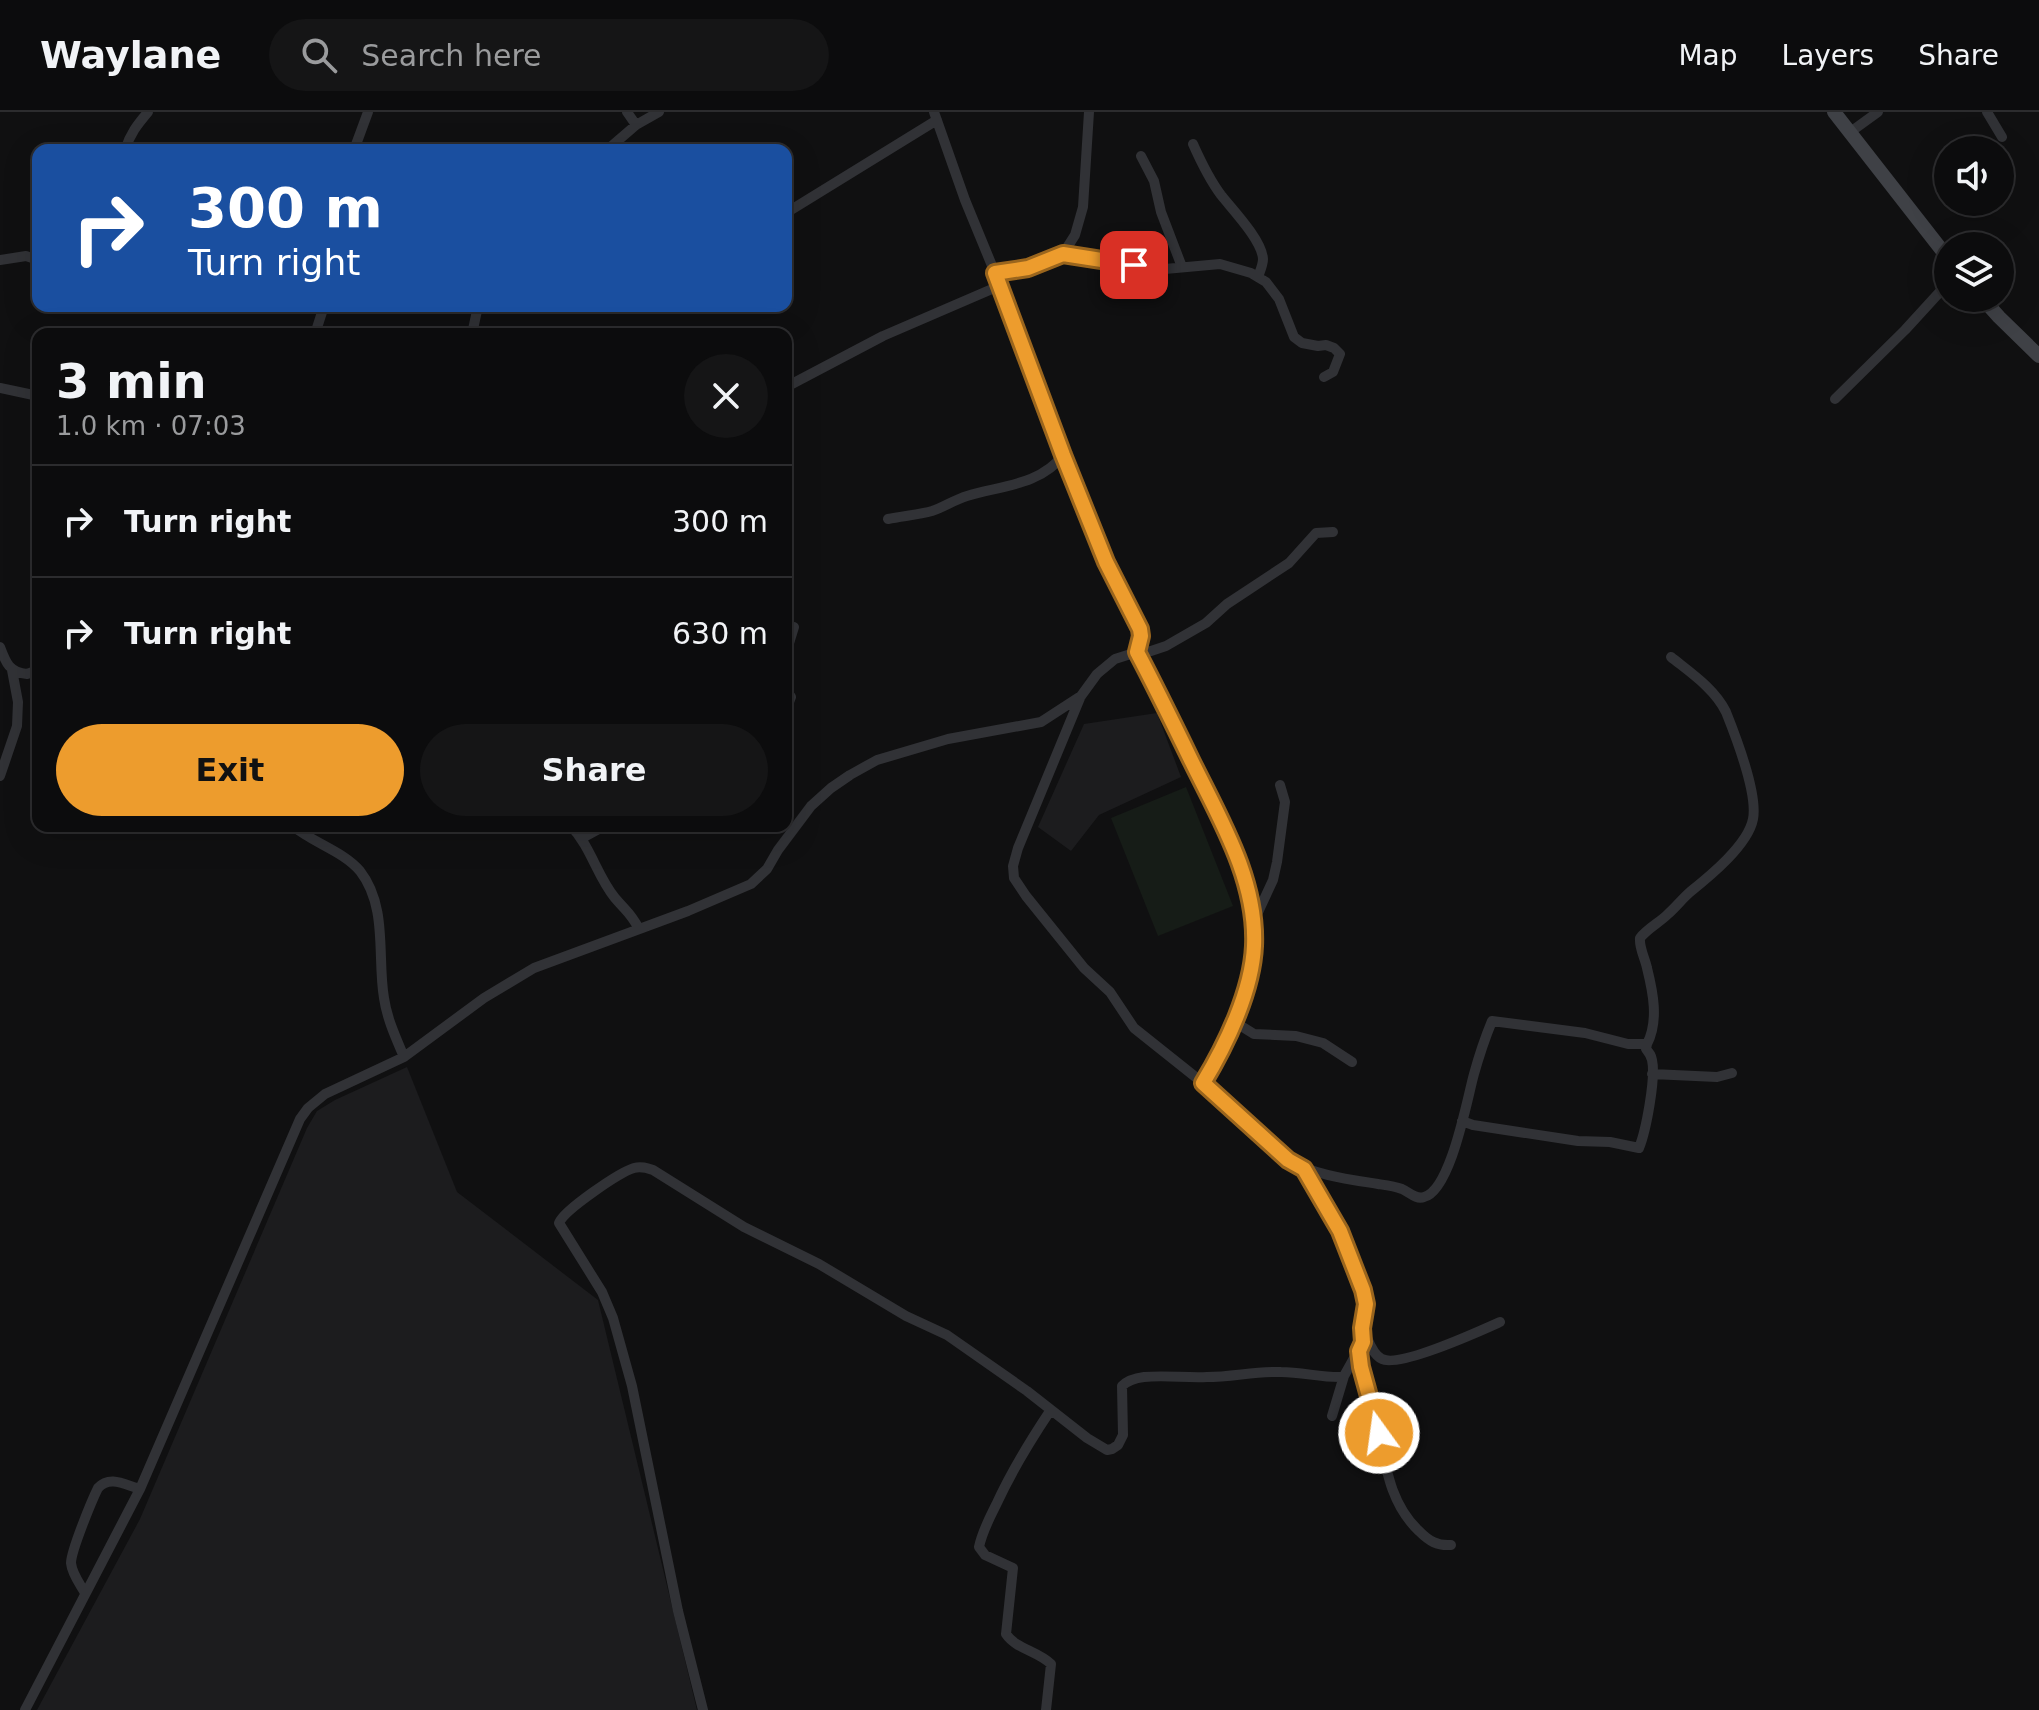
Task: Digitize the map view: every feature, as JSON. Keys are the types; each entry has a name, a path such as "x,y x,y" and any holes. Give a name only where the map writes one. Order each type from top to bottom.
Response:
{"street":[{"path":"126,144 148,112"},
{"path":"356,144 368,112"},
{"path":"627,112 636,125"},
{"path":"614,144 636,125 659,112"},
{"path":"1063,254 1078,228 1083,207 1089,112"},
{"path":"1834,112 1934,240"},
{"path":"1849,133 1878,112"},
{"path":"1987,112 2001,136"},
{"path":"792,209 936,116 1063,455 1106,562 1140,629 1137,652 1231,841 1247,888 1254,921 1250,976 1216,1062 1203,1083"},
{"path":"1193,144 1209,177 1239,216 1263,255 1258,277"},
{"path":"1141,156 1154,181 1161,212 1182,267"},
{"path":"995,273 1028,268 1063,254 1165,269 1220,264 1258,277 1271,288 1279,299 1294,337 1302,343 1326,345 1340,354 1333,372 1324,377"},
{"path":"0,260 32,258"},
{"path":"792,384 883,336 999,286"},
{"path":"1835,399 1934,298"},
{"path":"1996,312 2039,356"},
{"path":"0,388 32,395"},
{"path":"888,519 932,511 968,496 1030,479 1055,466 1063,455"},
{"path":"1333,532 1316,533 1282,569 1183,637 1151,651 1115,659 1097,674 1081,696 1018,848 1013,866 1014,878 1084,968 1110,992 1134,1028 1203,1083 1288,1160 1304,1169 1399,1187 1416,1197 1425,1197 1433,1191 1443,1178 1492,1021 1585,1033 1628,1044 1647,1044"},
{"path":"792,634 794,627"},
{"path":"0,647 7,666 12,670 32,672"},
{"path":"1462,1121 1639,1148 1652,1074 1652,1060 1646,1049 1653,1024 1654,1003 1640,938 1688,893 1699,887 1733,852 1750,829 1754,809 1749,778 1722,703 1671,657"},
{"path":"0,776 17,726 18,702 12,670"},
{"path":"792,831 811,806 839,782 877,760 948,739 1041,722 1081,696"},
{"path":"1254,921 1273,880 1277,862 1285,802 1280,785"},
{"path":"301,832 347,860 364,877 379,922 386,1010 404,1057"},
{"path":"576,832 615,898 631,914 639,929"},
{"path":"582,838 593,832"},
{"path":"25,1710 140,1489 300,1119 308,1108 325,1094 404,1057 484,998 523,974 751,884 767,869 792,832"},
{"path":"1233,1021 1254,1034 1296,1036 1323,1043 1352,1062"},
{"path":"1652,1074 1717,1077 1732,1073"},
{"path":"703,1710 678,1611 632,1386 617,1331 602,1292 559,1225 563,1215 632,1168 653,1170 744,1227 819,1264 899,1312 947,1335 1100,1447 1110,1450 1118,1445 1123,1435 1122,1386 1135,1379 1274,1372 1343,1377"},
{"path":"1304,1169 1340,1231 1366,1304 1363,1342 1343,1377 1332,1416"},
{"path":"1362,1328 1378,1357 1393,1361 1436,1348 1500,1322"},
{"path":"1359,1351 1388,1478 1397,1502 1426,1538 1435,1544 1451,1545"},
{"path":"1046,1710 1051,1664 1011,1641 1006,1634 1013,1568 985,1555 979,1547 1008,1479 1050,1411"},
{"path":"85,1593 71,1561 98,1488 110,1480 140,1489"}],"shaded area":[{"path":"1157,713 1181,777 1099,815 1071,851 1038,827 1084,724"},
{"path":"1186,787 1233,906 1158,936 1111,818"},
{"path":"407,1067 457,1192 598,1300 697,1710 37,1710 140,1519 307,1128 317,1111 335,1100"}],"route":[{"path":"1134,265 1063,254 1028,268 995,273 1106,562 1140,629 1137,652 1218,812 1247,888 1254,921 1250,976 1216,1062 1203,1083 1288,1160 1304,1169 1340,1231 1366,1304 1363,1342 1359,1351 1379,1433"}]}
